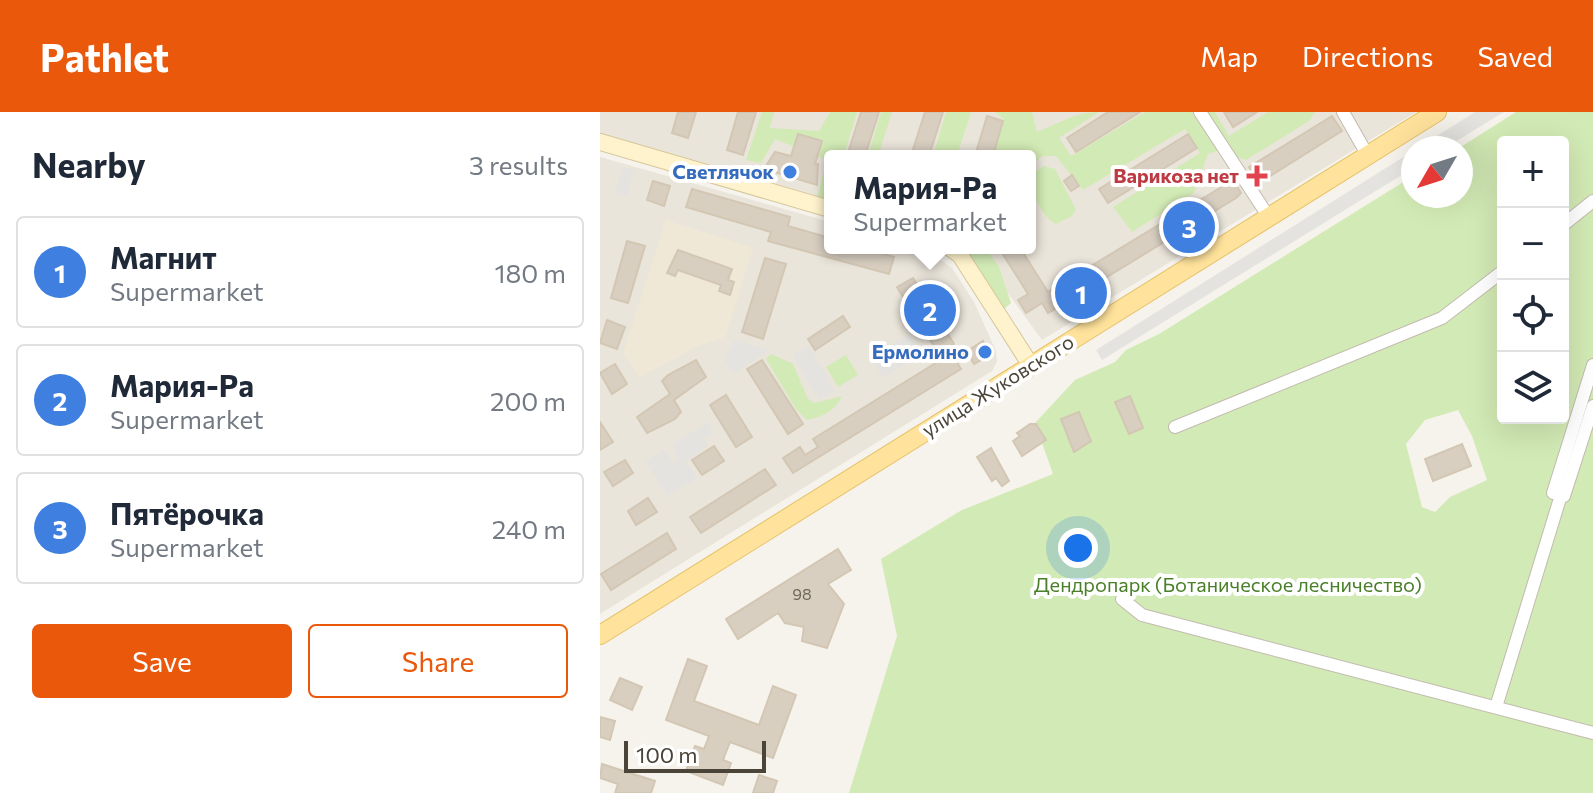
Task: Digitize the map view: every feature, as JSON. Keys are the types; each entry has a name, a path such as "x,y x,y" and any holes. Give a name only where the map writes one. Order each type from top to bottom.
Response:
{"main road":[{"name":"улица Жуковского","path":"600,635 1437,112"}],"street":[{"path":"1200,112 1270,219"},
{"path":"1343,112 1368,156"},
{"path":"600,142 824,207"},
{"path":"1569,220 1593,201"},
{"path":"959,254 1030,364"},
{"path":"1175,427 1442,318 1497,276"},
{"path":"1496,707 1560,494 1593,365"},
{"path":"1560,494 1593,406"},
{"path":"1122,599 1142,615 1593,733"}],"shaded area":[{"path":"600,112 1416,112 1042,340 979,254 1036,254 1036,150 824,150 824,197 600,134"},
{"path":"1475,112 1504,112 1465,136 1437,136"},
{"path":"600,157 824,220 824,254 933,254 952,268 974,302 996,351 997,362 992,371 600,614"},
{"path":"1401,159 1401,175 1102,360 1096,350"},
{"path":"623,167 634,170 627,196 615,193"},
{"path":"666,220 753,248 725,338 698,346 640,377 623,353"},
{"path":"909,334 921,354 883,378 871,358"},
{"path":"735,340 770,350 733,374 724,359"},
{"path":"809,346 835,391 819,400 793,355"},
{"path":"708,422 714,433 704,439 708,446 686,461 697,478 667,496 645,461 664,450 673,463 677,460 674,444"}],"green space":[{"path":"762,112 774,112 770,128 819,131 830,112 857,112 846,150 824,150 824,159 775,139 761,163 746,160"},
{"path":"881,112 892,112 880,150 870,150"},
{"path":"946,112 971,112 959,150 935,150"},
{"path":"995,112 1032,112 1037,132 1075,116 1099,112 1059,138 1071,156 1145,112 1215,112 1229,136 1268,112 1315,112 1309,121 1246,160 1217,151 1208,154 1194,193 1132,232 1113,207 1200,153 1185,129 1083,190 1056,156 1043,156 1036,161 1036,150 996,150 1004,119"},
{"name":"Дендропарк (Ботаническое лесничество)","path":"1516,112 1593,112 1593,793 849,793 897,636 881,559 962,510 1053,474 1035,423 1075,380 1115,362 1126,350 1159,334 1401,183 1401,208 1473,208 1473,139","holes":["1458,410 1472,436 1487,480 1450,497 1435,512 1422,507 1406,444 1425,420"]},
{"path":"1044,166 1055,169 1076,210 1072,216 1056,224 1042,210 1036,198 1036,171"},
{"path":"824,171 824,203 816,201"},
{"path":"960,254 990,254 999,267 1011,303 1004,309"},
{"path":"771,354 793,364 808,399 815,403 842,396 836,406 807,420 796,409 766,359"},
{"path":"846,355 858,375 838,387 826,367"}],"building":[{"path":"678,112 696,112 688,138 672,133"},
{"path":"738,112 756,112 743,155 727,150"},
{"path":"861,112 879,112 867,150 849,150"},
{"path":"925,112 943,112 931,150 913,150"},
{"path":"1108,112 1140,112 1076,152 1067,138"},
{"path":"1224,112 1257,112 1233,127"},
{"path":"987,116 1003,121 995,150 977,150"},
{"path":"1332,116 1342,131 1259,183 1249,167"},
{"path":"798,134 822,141 815,164 818,164 817,185 764,169 775,152 791,156"},
{"path":"1188,134 1197,148 1108,203 1099,189"},
{"path":"1072,175 1079,186 1071,191 1064,181"},
{"path":"1233,180 1241,193 1048,313 1042,303 1026,313 1018,300 1028,294 1003,254 1024,254 1048,292"},
{"path":"653,181 670,186 664,206 647,200"},
{"path":"692,189 790,217 788,226 824,236 824,254 884,254 894,257 889,274 768,241 771,232 686,207"},
{"path":"627,241 645,246 628,303 611,298"},
{"path":"678,250 732,269 728,280 734,282 730,295 719,291 721,285 678,270 675,276 667,273"},
{"path":"765,258 786,264 763,339 742,332"},
{"path":"913,278 954,344 948,348 961,369 793,473 783,458 800,447 805,455 818,447 813,439 942,359 897,287"},
{"path":"843,316 850,327 815,350 808,339"},
{"path":"607,320 625,327 617,349 600,343"},
{"path":"983,341 991,354 974,364 967,351"},
{"path":"696,360 706,377 674,400 681,412 675,419 647,433 637,417 670,394 662,381 668,375"},
{"path":"762,360 803,424 788,434 747,369"},
{"path":"615,364 627,384 612,394 600,373"},
{"path":"726,395 752,437 736,447 710,405"},
{"path":"1130,396 1143,428 1129,434 1115,402"},
{"path":"1079,412 1091,441 1074,452 1061,419"},
{"path":"600,422 613,442 600,450"},
{"path":"1030,424 1036,424 1046,440 1022,456 1013,441 1020,436 1017,433"},
{"path":"1462,444 1471,466 1433,481 1425,459"},
{"path":"714,446 724,461 702,475 692,460"},
{"path":"991,448 1009,481 1002,486 996,478 992,481 977,457"},
{"path":"625,460 633,473 613,486 604,472"},
{"path":"765,469 776,485 701,533 690,517"},
{"path":"648,498 657,512 636,525 628,511"},
{"path":"667,533 676,549 611,590 601,574"},
{"path":"838,549 851,570 828,584 844,604 827,648 802,641 804,627 785,623 778,613 738,639 726,619"},
{"path":"688,659 707,666 694,701 759,725 773,686 796,695 773,758 730,742 723,760 731,763 723,785 686,771 695,746 704,749 709,736 666,720"},
{"path":"620,678 642,687 632,710 610,700"},
{"path":"600,717 615,721 610,740 600,737"},
{"path":"602,764 655,781 651,793 615,793 618,784 600,778"},
{"path":"759,775 777,781 773,793 753,793"}],"place":[{"name":"Светлячок","path":"790,172"},
{"name":"Варикоза нет","path":"1257,176"},
{"name":"Пятёрочка","path":"1189,227"},
{"name":"Магнит","path":"1081,293"},
{"name":"Мария-Ра","path":"930,310"},
{"name":"Ермолино","path":"985,352"}]}
